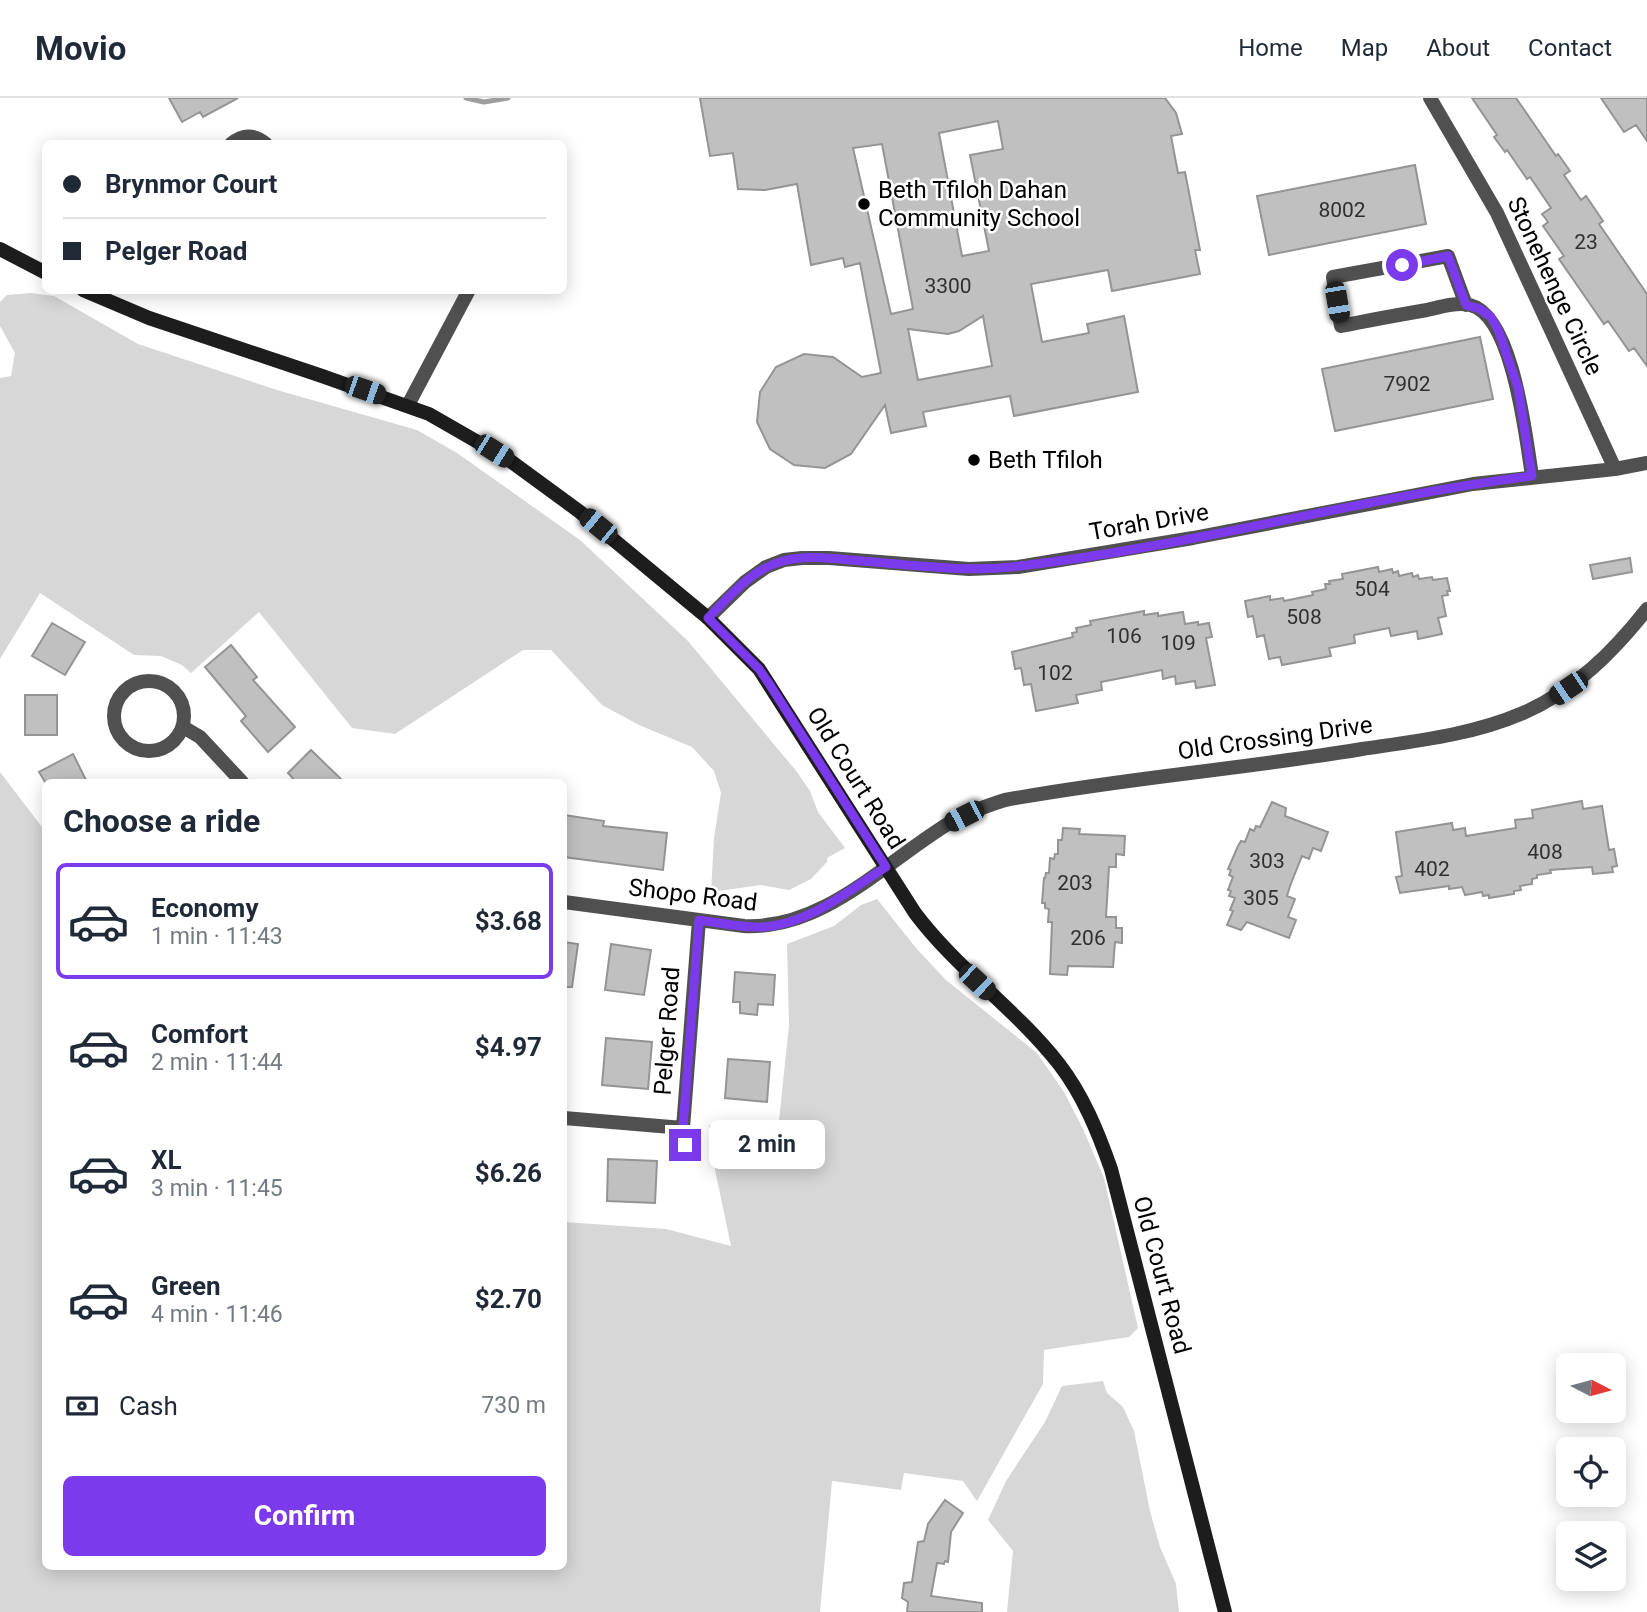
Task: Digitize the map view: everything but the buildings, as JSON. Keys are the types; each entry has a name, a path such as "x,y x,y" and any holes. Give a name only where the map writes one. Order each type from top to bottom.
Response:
{"main road":[{"path":"0,249 42,270"},
{"name":"Old Court Road","path":"93,294 173,327 408,405 452,425 518,466 580,512 708,618 759,669 934,938 1034,1034 1060,1066 1084,1103 1111,1169 1226,1612"}],"street":[{"name":"Stonehenge Circle","path":"1430,98 1497,213 1615,469"},
{"path":"237,140 243,136 252,136 259,140"},
{"path":"1466,305 1448,256 1333,277 1341,326 1466,305 1480,309 1491,317 1499,332 1518,388 1532,476"},
{"path":"408,405 467,294"},
{"path":"1615,469 1647,463"},
{"name":"Torah Drive","path":"708,618 745,582 766,567 784,560 829,558 969,569 1018,567 1193,538 1474,484 1615,469"},
{"name":"Old Crossing Drive","path":"886,867 951,823 978,809 1005,800 1341,753 1458,734 1487,726 1523,713 1582,678 1647,609"},
{"path":"144,681 159,682 173,690 182,702 183,727 178,737 167,747 152,751 137,750 128,745 118,733 115,708 119,698 130,687 144,681"},
{"path":"183,727 200,737 239,779"},
{"name":"Shopo Road","path":"567,902 762,927 782,924 824,908 886,867"},
{"name":"Pelger Road","path":"685,1145 683,1128 699,920"},
{"path":"567,1118 683,1128"}],"shaded area":[{"path":"31,293 54,296 138,344 277,390 417,430 457,453 580,540 688,641 797,772 810,791 818,812 845,848 827,858 827,862 811,879 789,890 761,885 711,892 714,838 721,793 714,771 692,747 639,725 602,705 551,650 523,650 395,734 352,728 259,612 191,673 182,665 161,656 134,655 40,593 0,659 0,378 11,376 15,353 0,326 0,302 7,295"},
{"path":"0,772 42,827 42,1570 567,1570 567,1222 666,1229 731,1246 715,1170 709,1125 778,1130 789,1025 787,944 834,926 861,905 877,899 946,980 1037,1053 1064,1092 1104,1178 1138,1328 1129,1337 1044,1350 1043,1384 977,1501 963,1481 904,1473 901,1490 832,1481 820,1612 0,1612"},
{"path":"1103,1381 1107,1393 1123,1407 1134,1431 1150,1511 1160,1547 1176,1584 1179,1612 1007,1612 1013,1551 988,1520 1006,1481 1045,1422 1062,1386"}],"waterway":[{"path":"466,98 484,102 508,98"}],"place":[{"name":"Beth Tfiloh Dahan Community School","path":"864,204"},
{"name":"Beth Tfiloh","path":"974,460"}],"route":[{"path":"685,1145 683,1128 699,920 762,927 782,924 824,908 886,867 759,669 708,618 745,582 766,567 784,560 829,558 969,569 1018,567 1193,538 1474,484 1532,476 1518,388 1499,332 1491,317 1480,309 1466,305 1448,256 1402,265"}]}
